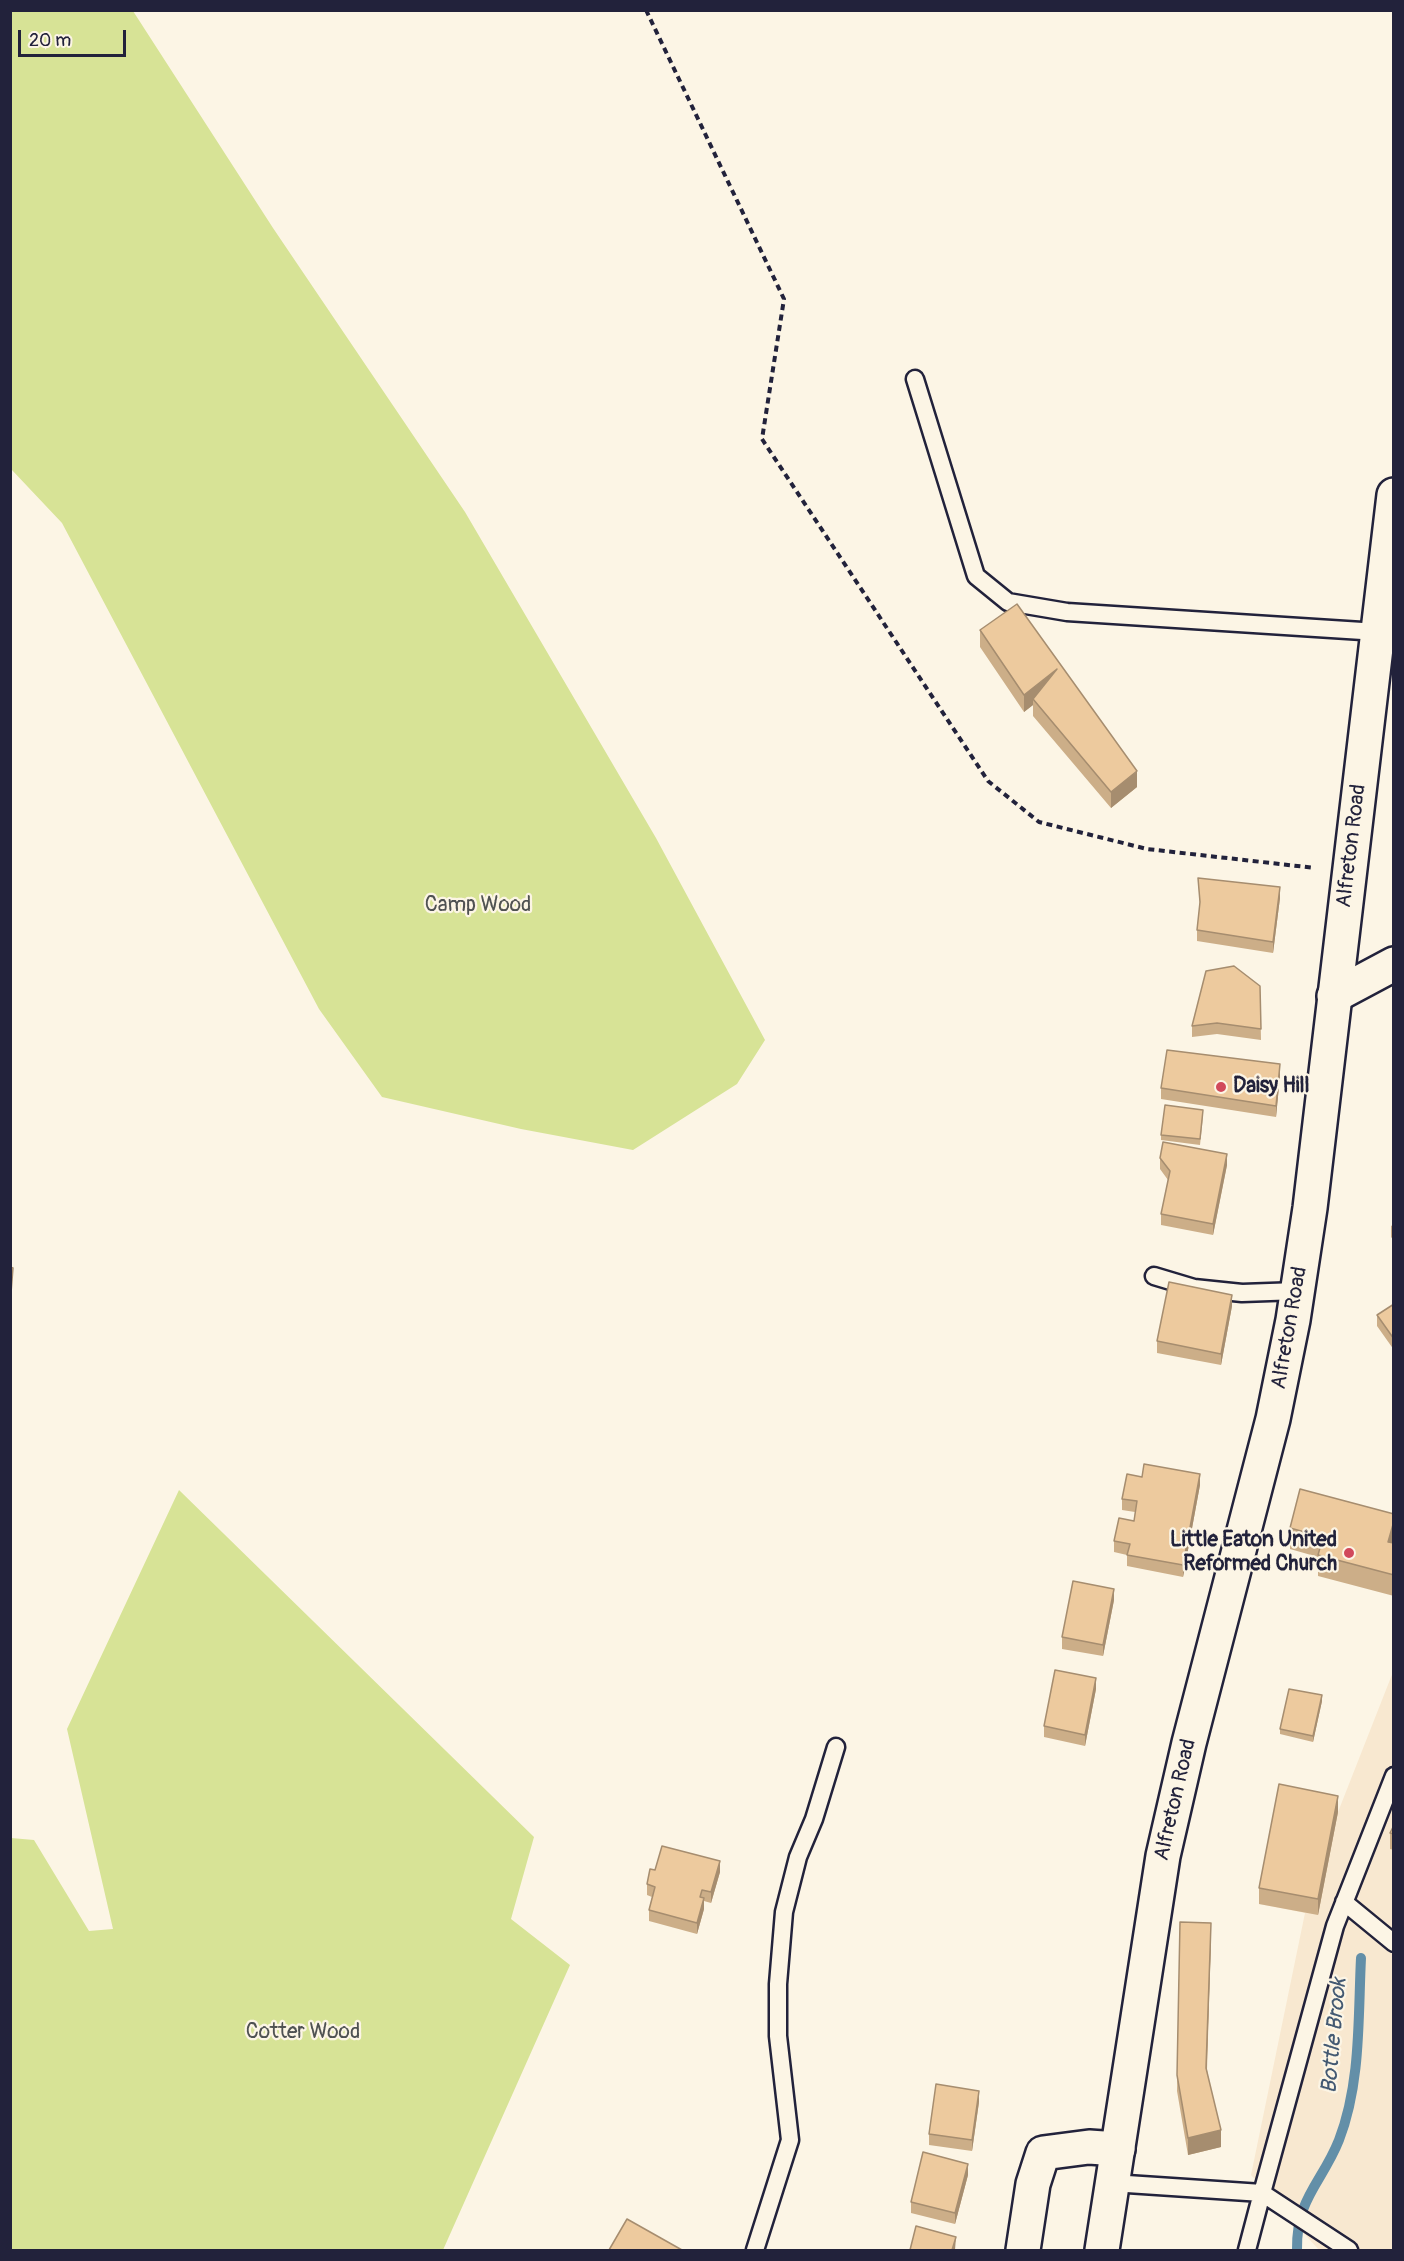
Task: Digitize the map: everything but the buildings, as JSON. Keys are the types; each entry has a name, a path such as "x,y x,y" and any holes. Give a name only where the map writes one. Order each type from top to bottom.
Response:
{"main road":[{"name":"Alfreton Road","path":"1102,2250 1165,1845 1274,1419 1298,1291 1394,495"},
{"path":"1334,996 1394,964"},
{"path":"1023,2250 1033,2184 1043,2153 1089,2147 1118,2149"}],"lane":[{"path":"915,379 976,576 1008,602 1067,612 1378,632"},
{"path":"1154,1276 1194,1288 1242,1293 1298,1291"},
{"path":"755,2250 790,2140 778,2036 778,1984 784,1912 798,1857 814,1819 836,1747"},
{"path":"1247,2250 1335,1926 1394,1776"},
{"path":"1344,1902 1394,1943"},
{"path":"1112,2183 1262,2193 1349,2250"}],"path":[{"path":"646,10 784,299 762,439 988,781 1039,822 1147,849 1349,872"}],"shaded area":[{"path":"1393,1672 1393,2250 1319,2250 1251,2175 1305,1913 1259,1904 1279,1801 1338,1812"}],"green space":[{"name":"Camp Wood","path":"11,10 133,11 273,228 465,512 656,838 765,1040 737,1084 633,1150 521,1129 382,1097 319,1009 62,523 11,469"},
{"name":"Cotter Wood","path":"179,1490 534,1837 511,1919 570,1965 443,2250 11,2250 11,1838 34,1840 89,1931 113,1929 67,1729"}],"waterway":[{"name":"Bottle Brook","path":"1297,2250 1298,2232 1305,2204 1339,2140 1351,2096 1357,2050 1361,1958"}],"place":[{"name":"Daisy Hill","path":"1221,1087"},
{"name":"Little Eaton United Reformed Church","path":"1349,1553"}]}
